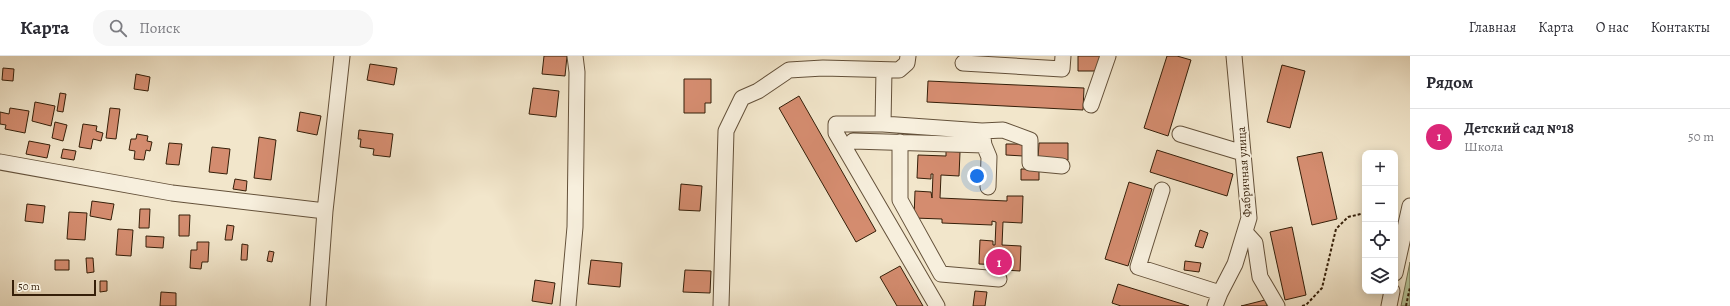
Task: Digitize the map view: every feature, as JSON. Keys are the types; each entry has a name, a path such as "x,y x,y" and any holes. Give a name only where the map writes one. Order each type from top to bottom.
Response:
{"street":[{"path":"318,306 325,211 342,56"},
{"path":"568,306 575,227 577,72 575,56"},
{"path":"721,306 726,131 742,98 758,91 789,70 823,68 899,70 907,63 908,56"},
{"path":"963,63 1062,69 1063,56"},
{"path":"1092,104 1108,56"},
{"name":"Фабричная улица","path":"1217,300 1235,264 1249,218 1234,56"},
{"path":"883,124 884,70"},
{"path":"937,306 836,133 836,124 883,124 983,138"},
{"path":"853,141 900,142 983,138 1003,130 1030,140 1030,163 1062,166"},
{"path":"1180,134 1243,153"},
{"path":"983,138 989,157 988,187"},
{"path":"900,142 900,200 941,274 999,279"},
{"path":"0,162 172,193 325,211"},
{"path":"1162,190 1138,267 1217,300"},
{"path":"1398,260 1410,206"},
{"path":"1245,232 1256,243 1260,277 1277,306"},
{"path":"1389,306 1391,294"}],"path":[{"path":"1302,306 1306,305 1322,288 1336,228 1348,217 1362,214"},
{"path":"1406,306 1410,287"}],"green space":[{"path":"1410,262 1410,306 1401,306"}],"building":[{"path":"544,56 567,56 565,76 542,74"},
{"path":"1078,56 1100,56 1100,71 1078,71"},
{"path":"1167,56 1177,56 1191,60 1168,136 1144,128"},
{"path":"370,64 397,68 394,85 367,80"},
{"path":"1282,65 1305,71 1290,128 1267,122"},
{"path":"3,68 14,69 13,81 2,80"},
{"path":"136,74 150,77 148,91 134,89"},
{"path":"684,79 711,79 711,103 705,103 705,113 684,113"},
{"path":"928,81 1084,88 1083,110 927,102"},
{"path":"533,88 559,91 556,117 529,114"},
{"path":"60,93 66,94 63,112 57,111"},
{"path":"799,96 876,231 856,242 779,108"},
{"path":"35,102 55,106 51,126 32,121"},
{"path":"10,108 29,111 25,133 5,129 6,125 0,124 0,112 9,114"},
{"path":"110,108 120,109 116,139 106,138"},
{"path":"300,112 321,116 317,135 297,131"},
{"path":"55,122 67,125 63,141 52,138"},
{"path":"83,124 97,126 96,131 103,133 101,141 93,139 91,149 79,147"},
{"path":"359,130 393,134 390,157 373,155 374,149 360,147 361,139 358,139"},
{"path":"137,134 148,136 147,141 152,142 150,151 146,150 144,160 134,159 135,151 129,150 131,139 136,139"},
{"path":"259,137 276,140 271,180 254,178"},
{"path":"29,141 50,145 47,158 26,154"},
{"path":"169,143 182,144 179,165 166,164"},
{"path":"1039,143 1068,143 1068,160 1038,159"},
{"path":"1006,144 1023,144 1023,156 1006,155"},
{"path":"212,147 230,149 227,174 209,172"},
{"path":"63,149 76,151 74,160 61,158"},
{"path":"1157,150 1233,174 1227,196 1150,172"},
{"path":"946,151 960,152 959,176 941,175 940,198 1007,201 1007,196 1023,196 1022,223 1003,222 1002,245 1021,246 1020,271 1005,270 1005,265 979,264 980,240 993,241 993,245 995,245 996,222 992,221 992,225 942,223 942,219 914,218 915,191 931,192 932,198 933,174 931,174 931,179 917,178 918,155 946,156"},
{"path":"1322,152 1337,219 1312,225 1297,157"},
{"path":"1021,169 1039,169 1039,180 1021,180"},
{"path":"235,179 247,181 246,191 233,189"},
{"path":"1129,182 1152,189 1128,266 1105,259"},
{"path":"681,184 702,186 700,211 679,210"},
{"path":"92,201 114,204 111,220 90,216"},
{"path":"27,204 45,206 43,223 25,221"},
{"path":"140,209 150,209 149,228 139,228"},
{"path":"69,212 87,213 85,240 67,239"},
{"path":"179,215 190,215 189,236 179,236"},
{"path":"227,225 234,226 232,240 225,240"},
{"path":"1292,227 1306,295 1285,300 1270,232"},
{"path":"118,229 133,230 131,256 116,255"},
{"path":"1200,230 1208,233 1203,248 1195,246"},
{"path":"146,236 164,237 163,248 146,247"},
{"path":"197,242 209,242 208,262 202,262 201,269 190,268 191,250 197,250"},
{"path":"242,244 248,245 247,260 241,260"},
{"path":"269,251 274,252 272,262 267,261"},
{"path":"86,258 93,258 94,272 87,273"},
{"path":"55,260 69,260 69,270 55,270"},
{"path":"591,260 622,263 620,287 588,284"},
{"path":"1185,261 1201,263 1199,272 1184,270"},
{"path":"900,266 923,306 897,306 880,277"},
{"path":"685,270 711,271 710,293 683,292"},
{"path":"535,280 555,283 552,304 532,301"},
{"path":"100,281 107,281 107,291 100,292"},
{"path":"1118,284 1189,306 1121,306 1112,303"},
{"path":"975,291 987,292 985,306 973,306"},
{"path":"161,292 176,293 176,306 160,306"},
{"path":"1265,300 1267,306 1241,306"}],"place":[{"name":"Детский сад №18","path":"999,262"}]}
